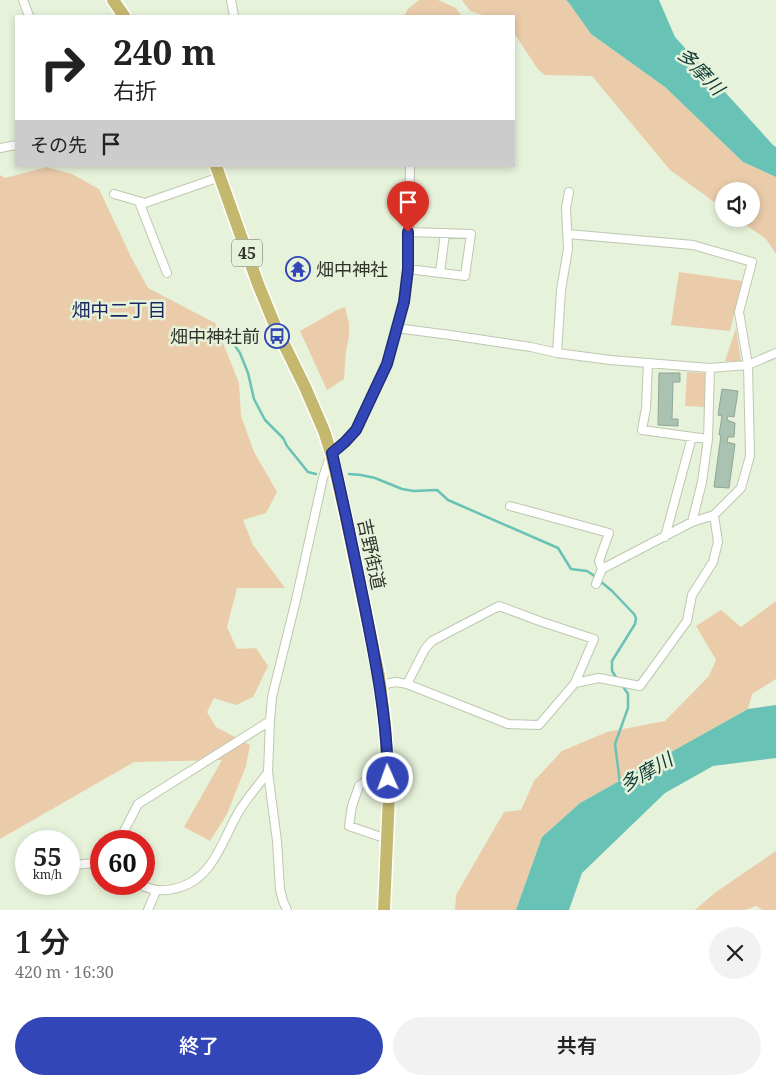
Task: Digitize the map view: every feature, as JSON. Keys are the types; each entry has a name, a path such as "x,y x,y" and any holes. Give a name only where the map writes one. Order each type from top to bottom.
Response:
{"main road":[{"path":"113,0 123,15"},
{"name":"吉野街道","path":"218,172 258,284 276,328 324,430 332,453 346,514 380,685 385,725 389,795 384,910"}],"street":[{"path":"23,0 29,15"},
{"path":"231,0 234,15"},
{"path":"0,148 15,145"},
{"path":"287,910 280,890 277,841 268,772 272,697 323,478 332,453 356,430 387,364 404,302 408,269 410,167"},
{"path":"114,194 145,203 218,172"},
{"path":"557,353 561,290 568,249 566,208 570,192"},
{"path":"139,202 167,273"},
{"path":"408,232 471,234 465,276 408,269"},
{"path":"440,273 445,233"},
{"path":"568,234 693,245 752,262 739,312 748,365 750,456 741,488 714,515 692,522 602,569 596,584"},
{"path":"396,328 532,347 557,353 648,364 710,368 748,365 776,353"},
{"path":"648,364 646,408 642,430 708,439"},
{"path":"692,522 702,482 708,439 710,368"},
{"path":"665,537 692,437"},
{"path":"510,506 609,533 599,561 602,569"},
{"path":"575,683 599,678 640,686 687,621 692,595 713,562 718,542 714,515"},
{"path":"380,685 396,682 407,684 508,724 539,725 575,683 594,639 499,606 432,641 424,649 407,684"},
{"path":"125,830 138,804 270,722"},
{"path":"387,840 349,826 352,806 359,786 371,777 377,764 388,762"},
{"path":"148,910 156,891 183,888 200,877 218,855 239,812 268,772"}],"shaded area":[{"path":"419,0 438,0 456,8 461,15 405,15 408,9"},
{"path":"462,0 566,0 591,34 665,87 743,162 776,177 776,254 766,239 749,227 760,227 760,182 715,182 715,202 670,170 592,76 544,75 537,68 515,35 515,15 483,15 470,11"},
{"path":"47,167 72,174 99,189 148,288 215,323 239,383 241,416 254,452 277,492 266,513 243,520 253,545 285,588 237,588 227,627 237,649 256,648 268,666 253,697 236,705 214,698 207,712 216,727 250,745 246,766 227,814 210,841 184,827 222,760 134,762 0,839 0,175 5,178"},
{"path":"679,272 742,281 730,331 671,325"},
{"path":"345,307 349,323 349,337 344,379 327,390 300,331"},
{"path":"736,328 741,361 725,361"},
{"path":"687,372 707,373 705,407 685,406"},
{"path":"776,601 776,679 752,694 748,709 580,803 542,837 516,910 455,910 456,895 504,812 521,810 534,781 562,751 607,732 665,721 709,676 716,660 696,626 721,610 741,627"},
{"path":"776,851 776,910 763,910 756,906 745,910 695,910 716,892"}],"water":[{"name":"多摩川","path":"566,0 659,0 675,37 776,147 776,177 743,162 665,87 591,34"},
{"name":"多摩川","path":"776,705 776,758 713,766 665,793 582,873 569,910 516,910 542,837 580,803 748,709"}],"building":[{"path":"659,373 680,373 680,382 673,382 672,419 678,419 678,426 658,425"},
{"path":"722,389 738,391 734,417 728,416 727,420 735,423 734,437 728,437 727,442 735,444 729,488 714,487 721,435 719,435 722,416 718,415"}],"waterway":[{"path":"221,329 240,353 248,373 254,399 265,420 283,438 287,446 308,472 316,474"},
{"path":"349,474 375,478 402,489 414,491 437,490 448,500 558,548 571,569 587,571 593,575 612,591 636,618 635,624 612,661 612,671 618,680"},
{"name":"多摩川","path":"620,783 615,744 628,708 628,694 622,685"}],"place":[{"name":"畑中神社","path":"298,269"},
{"name":"畑中神社前","path":"277,336"}],"district":[{"name":"畑中二丁目","path":"119,310"}],"route":[{"path":"388,778 385,725 380,685 332,453 356,430 387,364 404,302 408,269 408,232"}]}
